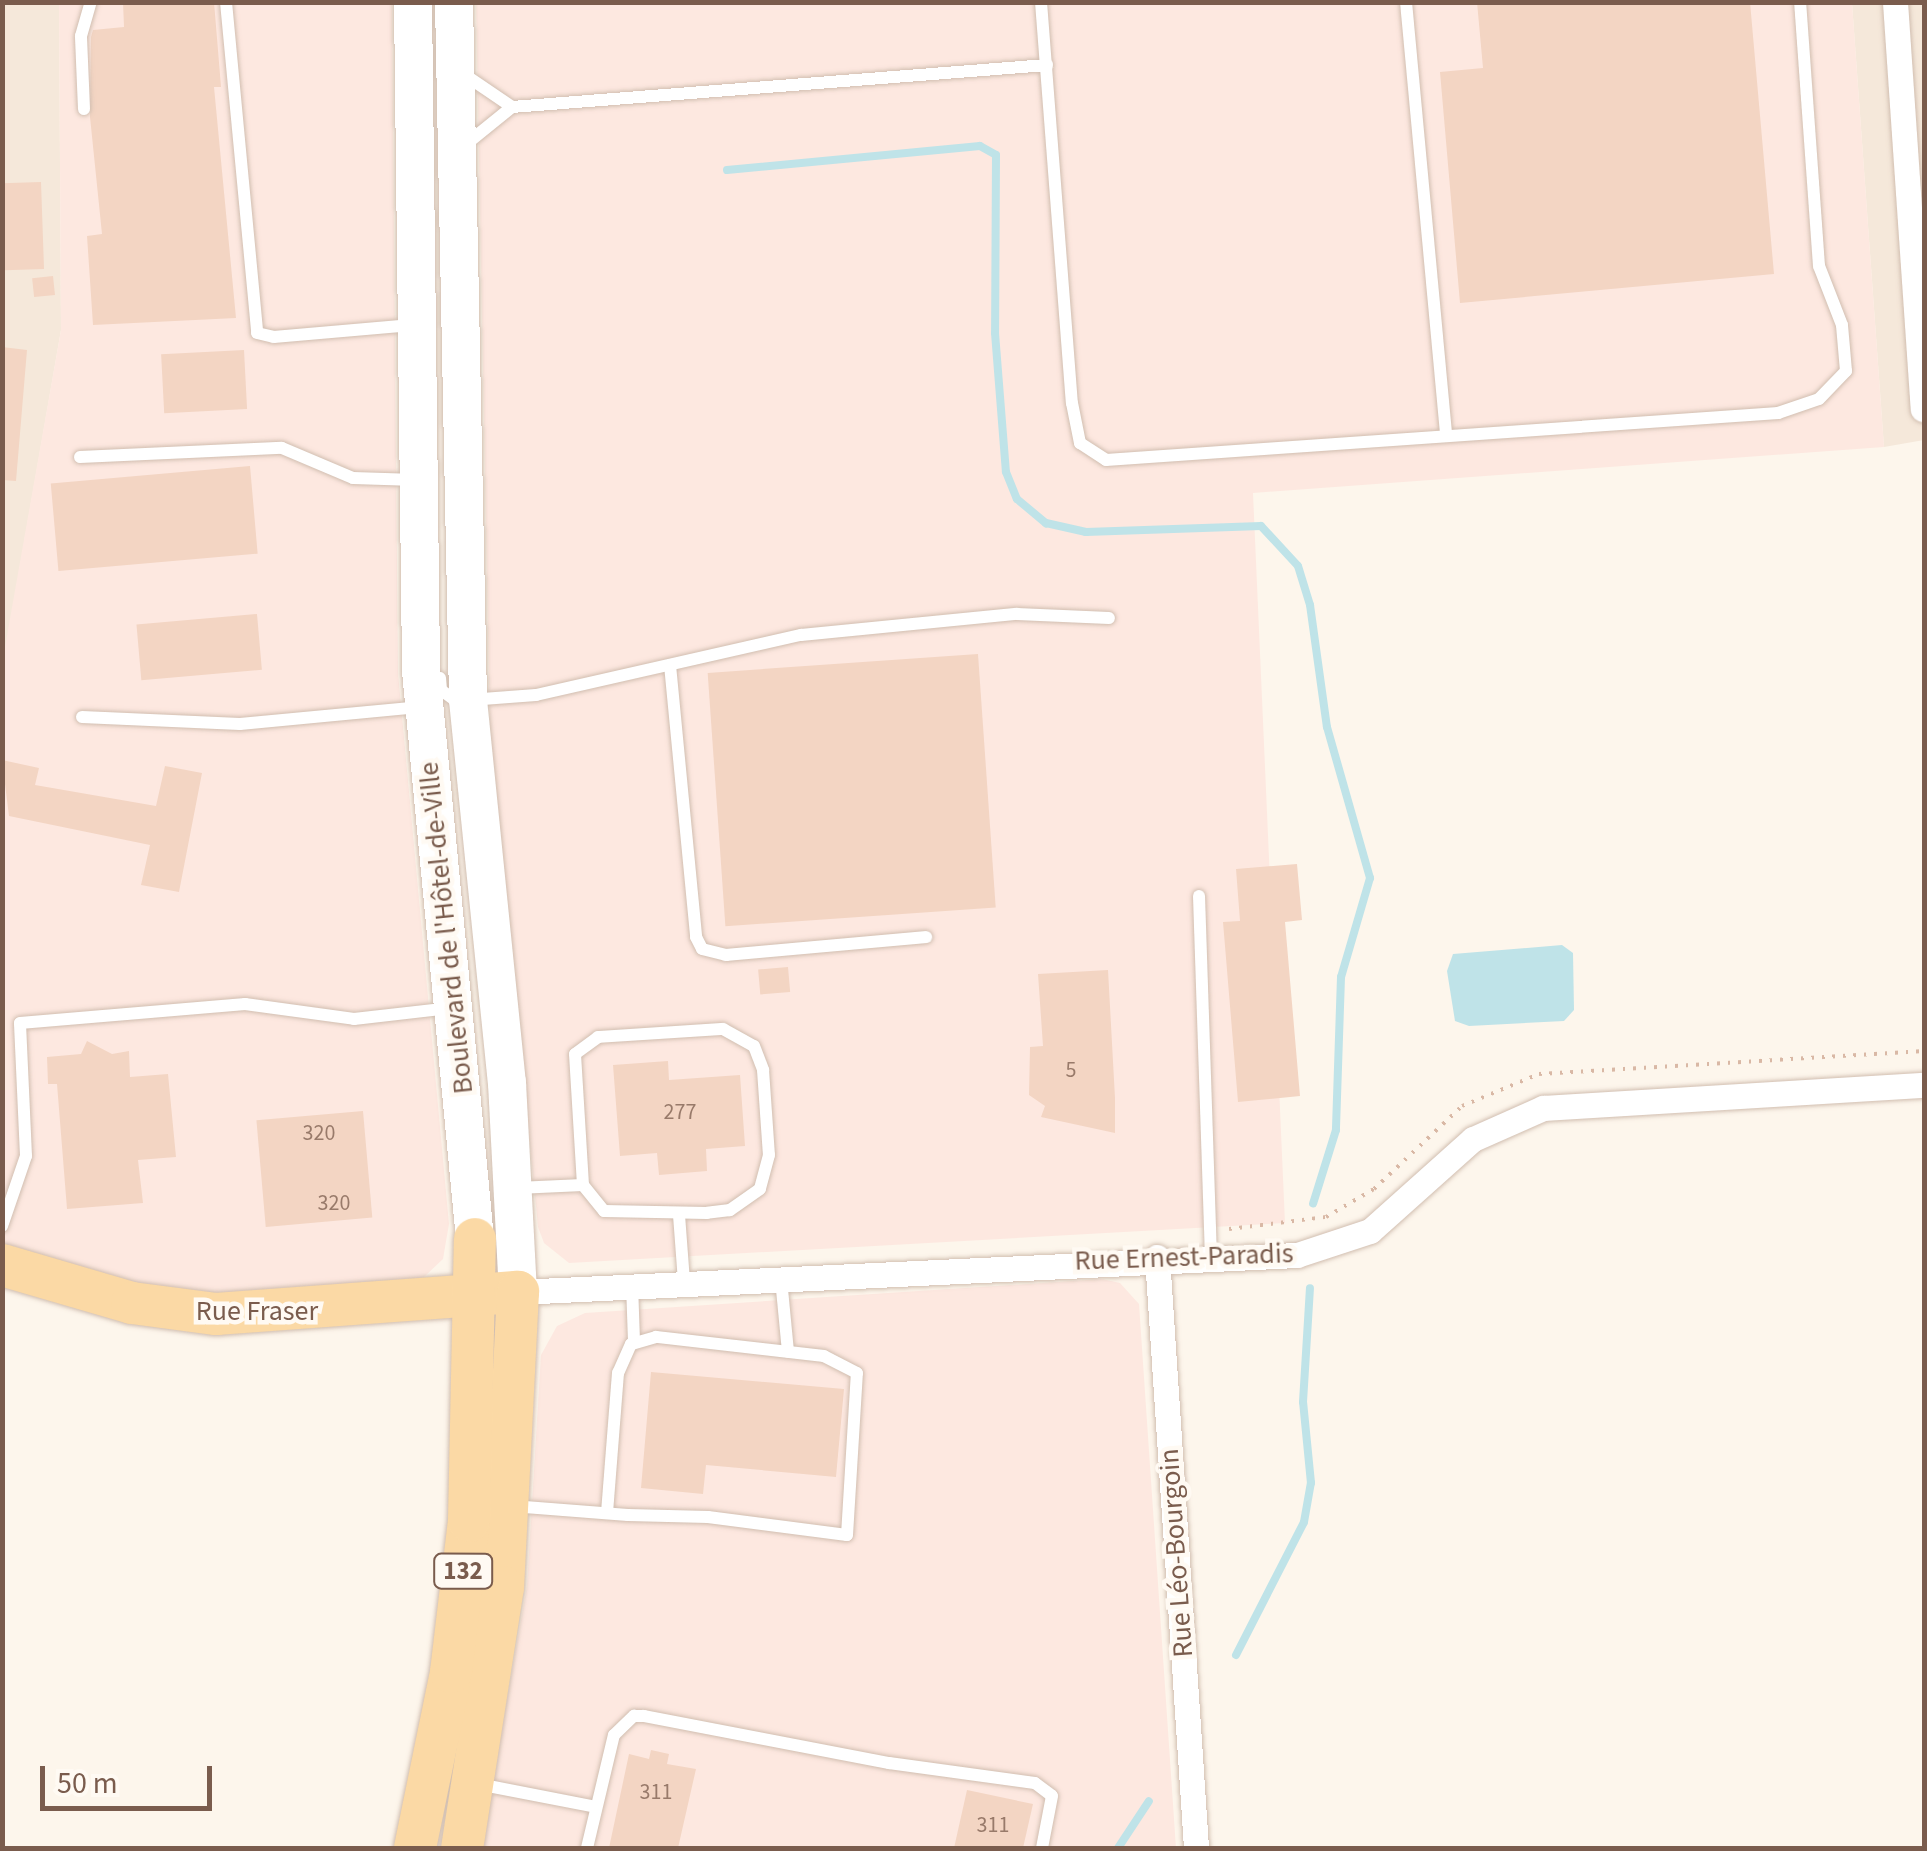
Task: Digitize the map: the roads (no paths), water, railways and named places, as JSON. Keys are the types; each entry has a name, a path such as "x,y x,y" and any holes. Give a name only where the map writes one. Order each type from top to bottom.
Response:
{"main road":[{"name":"Boulevard de l'Hôtel-de-Ville","path":"413,2 424,707 476,1239 497,1294 510,1506 476,1783 462,1848"},
{"name":"Boulevard de l'Hôtel-de-Ville","path":"415,1848 462,1580 497,1294 515,1188 468,700 454,2"},
{"name":"Rue Fraser","path":"2,1265 132,1303 216,1314 497,1294"}],"street":[{"path":"1896,2 1923,309 1924,409"},
{"name":"Rue Ernest-Paradis","path":"497,1294 781,1276 1157,1258 1287,1256 1347,1242 1396,1212 1474,1139 1542,1108 1924,1084"},
{"name":"Rue Léo-Bourgoin","path":"1157,1258 1196,1848"}],"lane":[{"path":"84,109 81,36 90,2"},
{"path":"226,2 258,333 274,337 417,325"},
{"path":"1041,2 1072,403 1080,443 1091,455 1106,460 1778,412 1819,399 1846,371 1842,325 1819,266 1800,2"},
{"path":"1406,2 1446,435"},
{"path":"458,154 476,131 512,107 1047,65"},
{"path":"456,66 484,94 512,107"},
{"path":"418,417 438,577"},
{"path":"80,457 282,448 353,478 418,480"},
{"path":"439,668 444,695 468,700 570,691 801,634 1018,614 1109,618"},
{"path":"670,666 696,936 702,948 726,954 926,938"},
{"path":"82,716 240,724 424,707"},
{"path":"1198,896 1211,1258"},
{"path":"2,1226 26,1156 20,1023 244,1004 354,1019 454,1008"},
{"path":"723,1029 754,1046 763,1070 769,1171 760,1188 730,1210 679,1215 604,1211 582,1185 573,1074 582,1043 723,1029"},
{"path":"515,1188 582,1185"},
{"path":"679,1215 684,1282"},
{"path":"781,1276 788,1352"},
{"path":"606,1513 618,1374 634,1342 632,1284"},
{"path":"510,1506 708,1517 847,1535 857,1372 846,1362 656,1337 634,1342"},
{"path":"587,1848 614,1735 634,1716 889,1763 1035,1783 1052,1796 1042,1848"},
{"path":"476,1783 596,1808"}],"water":[{"path":"1562,945 1573,953 1574,1010 1564,1021 1469,1026 1455,1021 1447,971 1453,954"}],"waterway":[{"path":"727,170 980,146 996,155 995,333 1006,472 1017,499 1046,523 1086,532 1261,526 1298,566 1310,605 1327,727 1370,878 1341,977 1336,1130 1313,1204"},
{"path":"1236,1655 1304,1522 1311,1483 1303,1402 1310,1288"},
{"path":"1118,1848 1149,1801"}]}
